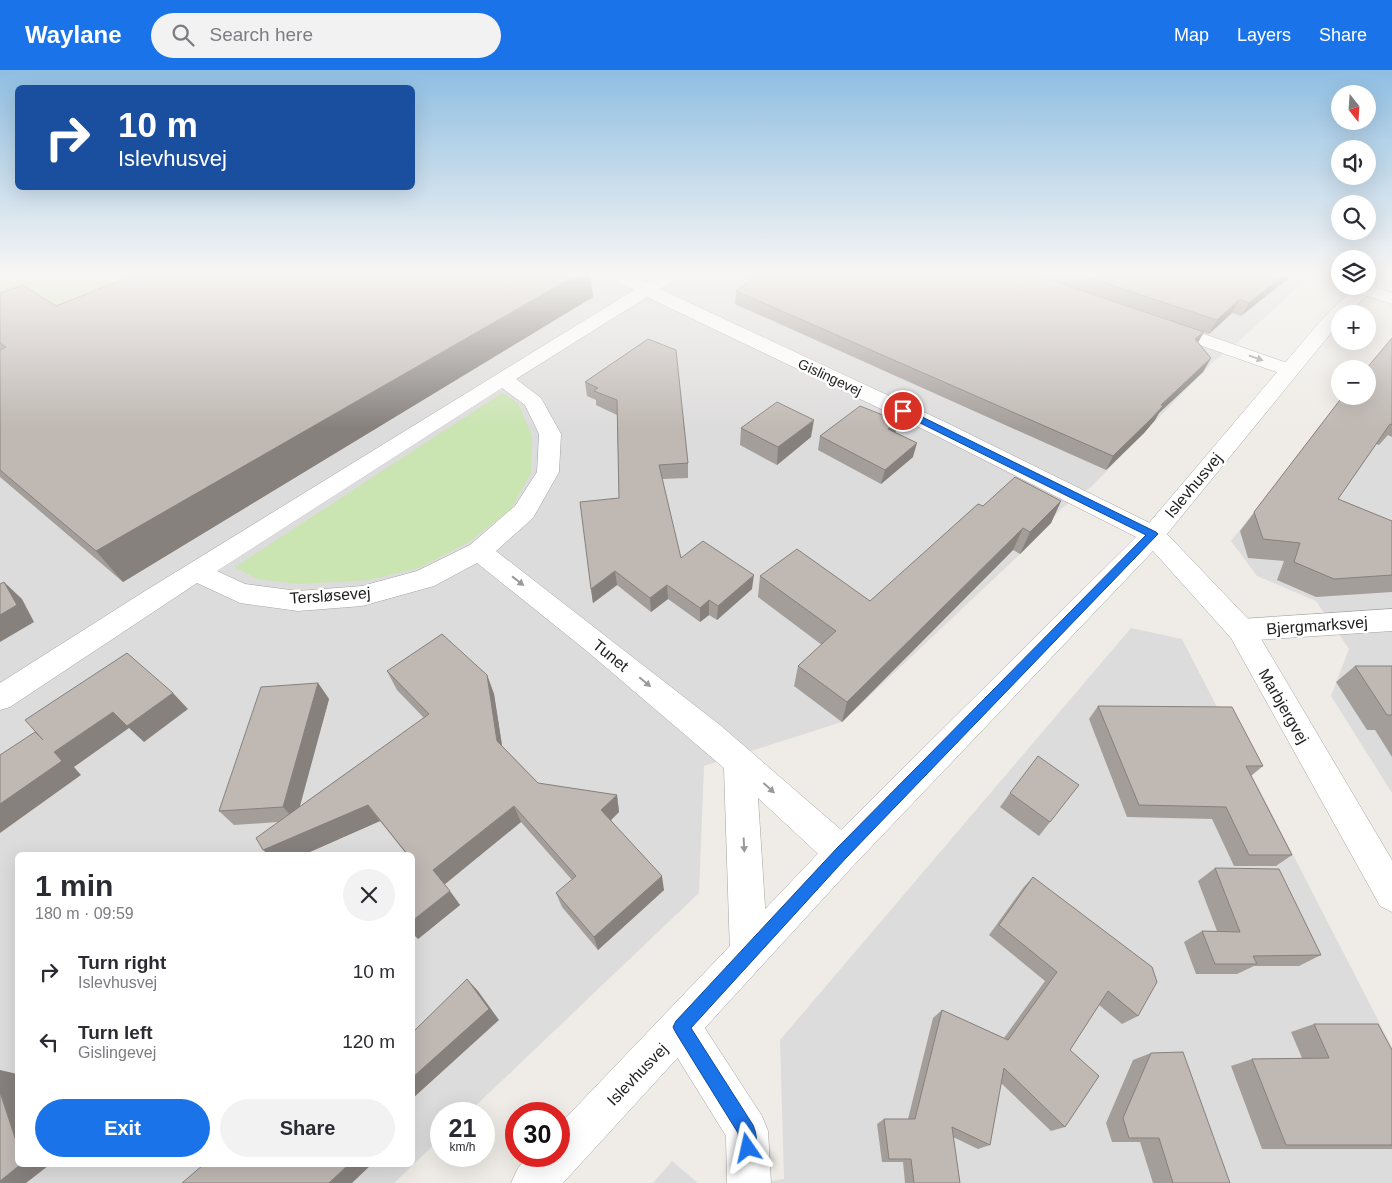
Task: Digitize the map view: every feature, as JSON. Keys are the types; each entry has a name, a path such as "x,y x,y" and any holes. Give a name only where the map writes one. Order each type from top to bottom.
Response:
{"street":[{"path":"0,698 137,609 502,378 589,325"},
{"name":"Gislingevej","path":"721,325 928,423 1153,534"},
{"path":"1161,325 1289,370"},
{"name":"Islevhusvej","path":"570,1144 842,853 1153,534 1327,325"},
{"name":"Tersløsevej","path":"197,572 240,593 298,601 362,596 425,579 479,551 524,512 548,472 550,434 534,402 502,378"},
{"name":"Marbjergvej","path":"1153,534 1241,630 1392,894"},
{"name":"Tunet","path":"479,551 709,734 842,853"},
{"name":"Bjergmarksvej","path":"1241,630 1392,620"},
{"path":"740,762 749,953"},
{"path":"681,1027 747,1131 749,1183"},
{"name":"Islevhusvej","path":"533,1183 548,1167"}],"shaded area":[{"path":"0,325 1257,325 1213,362 1091,487 1062,508 1020,554 842,722 704,766 699,893 480,1102 430,1102 430,1149 415,1163 415,852 15,852 15,1167 411,1167 394,1183 0,1183"},
{"path":"1392,339 1392,793 1331,696 1349,649 1316,601 1257,576 1231,541 1339,405 1376,405 1376,377"},
{"path":"1131,628 1182,639 1392,1047 1392,1183 758,1183 784,1179 780,1040"},
{"path":"672,1161 698,1183 653,1183"}],"green space":[{"path":"502,393 518,403 532,436 531,473 511,509 469,542 419,568 369,580 299,584 257,579 235,567"}],"building":[{"path":"0,325 490,325 96,551 0,470 0,350 6,347 0,343"},
{"path":"814,325 1183,325 1204,332 1195,339 1211,358 1161,405 1163,406 1151,419 1113,456"},
{"path":"1392,338 1392,425 1390,424 1338,499 1392,521 1392,575 1334,579 1294,562 1300,543 1263,539 1254,512 1336,405 1376,405 1376,360 1374,360"},
{"path":"648,339 676,350 688,463 659,465 681,558 703,541 754,575 718,606 709,600 700,608 667,585 650,598 615,571 591,589 580,502 619,498 617,400 594,391 598,388 585,382"},
{"path":"777,402 814,420 778,447 741,428"},
{"path":"860,406 898,421 888,429 917,443 885,470 820,436"},
{"path":"1015,477 1061,501 1030,532 1023,528 847,702 798,666 836,631 760,576 797,549 870,601 978,504 983,506"},
{"path":"4,582 17,605 0,615 0,584"},
{"path":"442,634 487,675 497,741 538,783 617,795 601,810 662,876 594,937 556,893 576,876 514,806 433,870 450,891 415,919 415,852 406,852 368,805 263,850 256,838 429,714 387,671"},
{"path":"127,653 173,693 127,726 113,712 54,752 62,761 0,804 0,755 35,732 43,740 25,720"},
{"path":"1355,666 1392,666 1392,715 1387,715"},
{"path":"318,683 283,807 219,811 261,687"},
{"path":"1098,706 1232,707 1263,766 1246,766 1292,855 1249,855 1226,807 1139,805"},
{"path":"1038,756 1079,785 1050,822 1010,793"},
{"path":"1215,868 1279,869 1321,955 1253,956 1257,964 1215,964 1202,931 1240,932"},
{"path":"1033,877 1152,967 1157,982 1138,1016 1108,991 1070,1050 1099,1076 1065,1127 1004,1068 990,1145 952,1127 960,1183 914,1183 911,1159 889,1159 884,1119 915,1119 942,1010 1008,1040 1057,972 999,925"},
{"path":"467,979 489,1009 415,1075 415,1030"},
{"path":"1314,1024 1378,1024 1392,1050 1392,1145 1286,1145 1252,1059 1329,1058"},
{"path":"1183,1052 1230,1183 1173,1183 1159,1138 1129,1138 1123,1118 1151,1053"},
{"path":"0,1092 15,1138 15,1167 18,1167 0,1181"},
{"path":"201,1167 346,1167 329,1183 182,1183"}],"route":[{"path":"748,1148 747,1131 681,1027 842,853 1153,534 903,411"}]}
